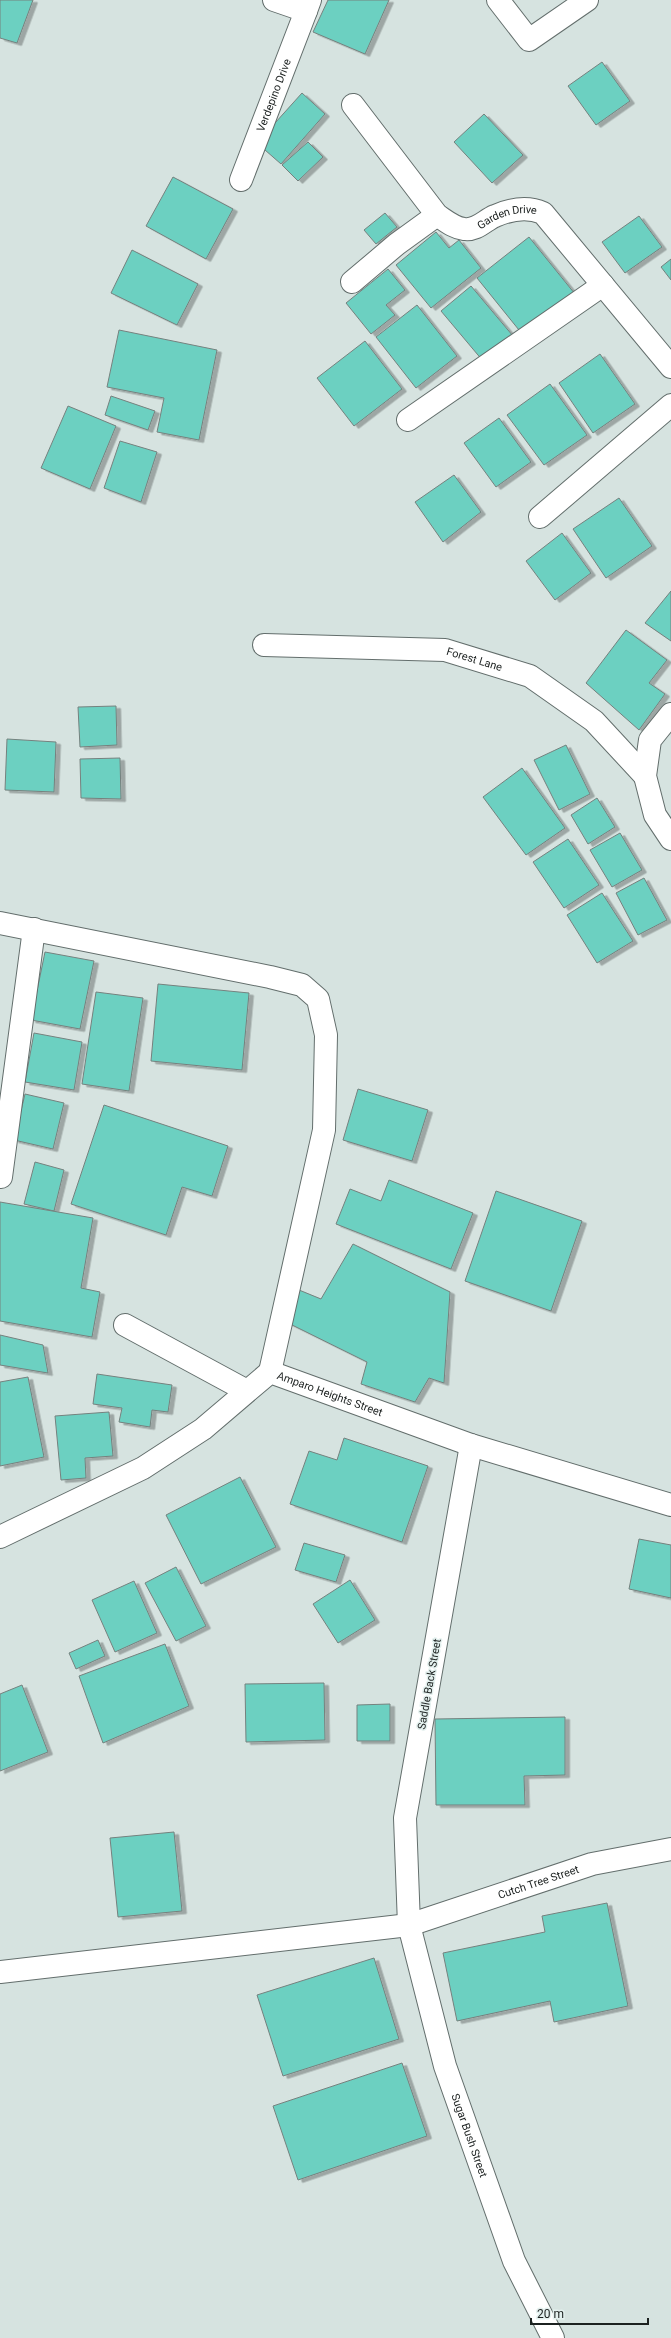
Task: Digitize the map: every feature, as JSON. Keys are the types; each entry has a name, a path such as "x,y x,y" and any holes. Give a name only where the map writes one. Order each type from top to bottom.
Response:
{"street":[{"name":"Verdepino Drive","path":"241,180 308,5 274,0"},
{"path":"498,0 528,40 587,0"},
{"name":"Garden Drive","path":"353,105 437,215 454,227 465,230 476,227 495,216 519,208 532,209 543,214 671,367"},
{"path":"352,282 397,244 437,215"},
{"path":"408,420 603,285"},
{"path":"540,517 671,406"},
{"name":"Forest Lane","path":"264,645 445,650 530,676 594,721 644,776"},
{"path":"671,714 650,740 644,776 655,815 671,839"},
{"path":"0,923 270,977 302,985 318,999 326,1035 324,1130 270,1372"},
{"path":"1,1177 34,929"},
{"path":"125,1325 247,1391"},
{"name":"Amparo Heights Street","path":"0,1537 143,1468 203,1429 270,1372 471,1445 671,1505"},
{"name":"Saddle Back Street","path":"409,1925 405,1818 471,1445"},
{"name":"Cutch Tree Street","path":"0,1972 409,1925 592,1864 671,1849"},
{"name":"Sugar Bush Street","path":"409,1925 447,2074 514,2260 553,2338"}],"building":[{"path":"0,0 33,0 17,43 0,38"},
{"path":"328,0 389,0 365,54 313,32"},
{"path":"602,62 630,101 596,125 568,86"},
{"path":"302,93 325,114 281,164 257,143"},
{"path":"484,114 523,155 492,183 454,142"},
{"path":"308,142 323,157 298,181 282,165"},
{"path":"173,177 233,209 206,259 146,226"},
{"path":"385,213 397,227 376,244 364,230"},
{"path":"639,216 662,247 625,273 602,242"},
{"path":"436,232 449,248 459,240 481,268 431,308 396,265"},
{"path":"529,237 575,294 523,335 477,278"},
{"path":"132,250 198,284 177,325 111,293"},
{"path":"671,259 671,280 661,267"},
{"path":"388,269 405,290 386,305 395,315 371,334 346,303"},
{"path":"471,286 513,336 483,361 441,311"},
{"path":"417,305 457,356 416,388 376,337"},
{"path":"119,330 217,350 199,440 157,432 164,398 107,387"},
{"path":"365,341 402,389 354,426 317,378"},
{"path":"600,354 635,404 593,433 559,383"},
{"path":"550,384 587,435 544,465 507,415"},
{"path":"111,396 155,411 148,430 105,415"},
{"path":"68,406 116,426 90,489 41,468"},
{"path":"499,418 531,462 496,487 464,443"},
{"path":"120,441 157,452 141,502 104,488"},
{"path":"454,475 481,512 443,542 415,502"},
{"path":"619,498 652,546 606,578 573,529"},
{"path":"562,533 591,573 555,600 526,561"},
{"path":"671,591 671,641 645,623"},
{"path":"626,630 667,660 649,683 665,694 639,730 586,683"},
{"path":"116,706 117,745 80,747 78,707"},
{"path":"7,739 56,742 54,792 5,790"},
{"path":"566,745 590,794 559,810 534,760"},
{"path":"120,758 121,799 81,798 80,759"},
{"path":"522,768 565,828 526,855 483,797"},
{"path":"597,798 615,827 588,844 571,815"},
{"path":"620,833 642,870 612,887 590,850"},
{"path":"568,839 599,885 564,908 533,862"},
{"path":"644,878 667,920 638,935 616,893"},
{"path":"602,893 633,941 597,963 567,915"},
{"path":"45,952 94,961 80,1029 31,1020"},
{"path":"158,984 249,993 242,1070 151,1061"},
{"path":"96,992 143,998 129,1091 82,1084"},
{"path":"34,1033 82,1042 74,1090 25,1082"},
{"path":"358,1089 428,1110 412,1161 343,1140"},
{"path":"25,1094 64,1103 53,1149 14,1140"},
{"path":"104,1105 228,1146 212,1196 182,1187 166,1235 71,1204"},
{"path":"35,1162 64,1170 54,1211 24,1204"},
{"path":"389,1180 473,1213 451,1269 336,1224 350,1189 381,1201"},
{"path":"496,1191 582,1221 551,1311 465,1281"},
{"path":"0,1202 93,1218 81,1288 100,1292 92,1337 0,1321"},
{"path":"353,1244 450,1292 444,1383 429,1378 415,1402 361,1384 367,1362 284,1321 299,1290 321,1299"},
{"path":"0,1335 43,1345 48,1373 0,1365"},
{"path":"97,1374 172,1385 168,1412 152,1410 150,1427 119,1422 122,1408 93,1404"},
{"path":"28,1377 44,1457 0,1466 0,1382"},
{"path":"109,1412 113,1456 85,1458 86,1478 61,1480 55,1416"},
{"path":"344,1438 428,1466 402,1542 290,1504 309,1451 337,1460"},
{"path":"240,1477 276,1547 201,1584 166,1515"},
{"path":"639,1539 671,1545 671,1598 629,1589"},
{"path":"304,1543 345,1555 336,1582 295,1570"},
{"path":"176,1567 206,1626 176,1641 145,1583"},
{"path":"350,1580 375,1620 338,1643 313,1604"},
{"path":"134,1581 157,1633 115,1652 92,1600"},
{"path":"98,1640 105,1656 76,1669 69,1653"},
{"path":"165,1644 189,1706 103,1743 79,1676"},
{"path":"324,1683 325,1740 246,1742 245,1684"},
{"path":"22,1685 48,1752 0,1771 0,1694"},
{"path":"390,1704 390,1741 357,1741 357,1705"},
{"path":"565,1717 565,1775 524,1776 525,1805 436,1805 435,1719"},
{"path":"174,1832 182,1911 118,1917 110,1838"},
{"path":"607,1903 628,2006 554,2022 550,2001 457,2021 443,1953 545,1932 542,1916"},
{"path":"374,1958 399,2039 283,2076 257,1995"},
{"path":"402,2063 427,2136 298,2180 273,2106"}]}
